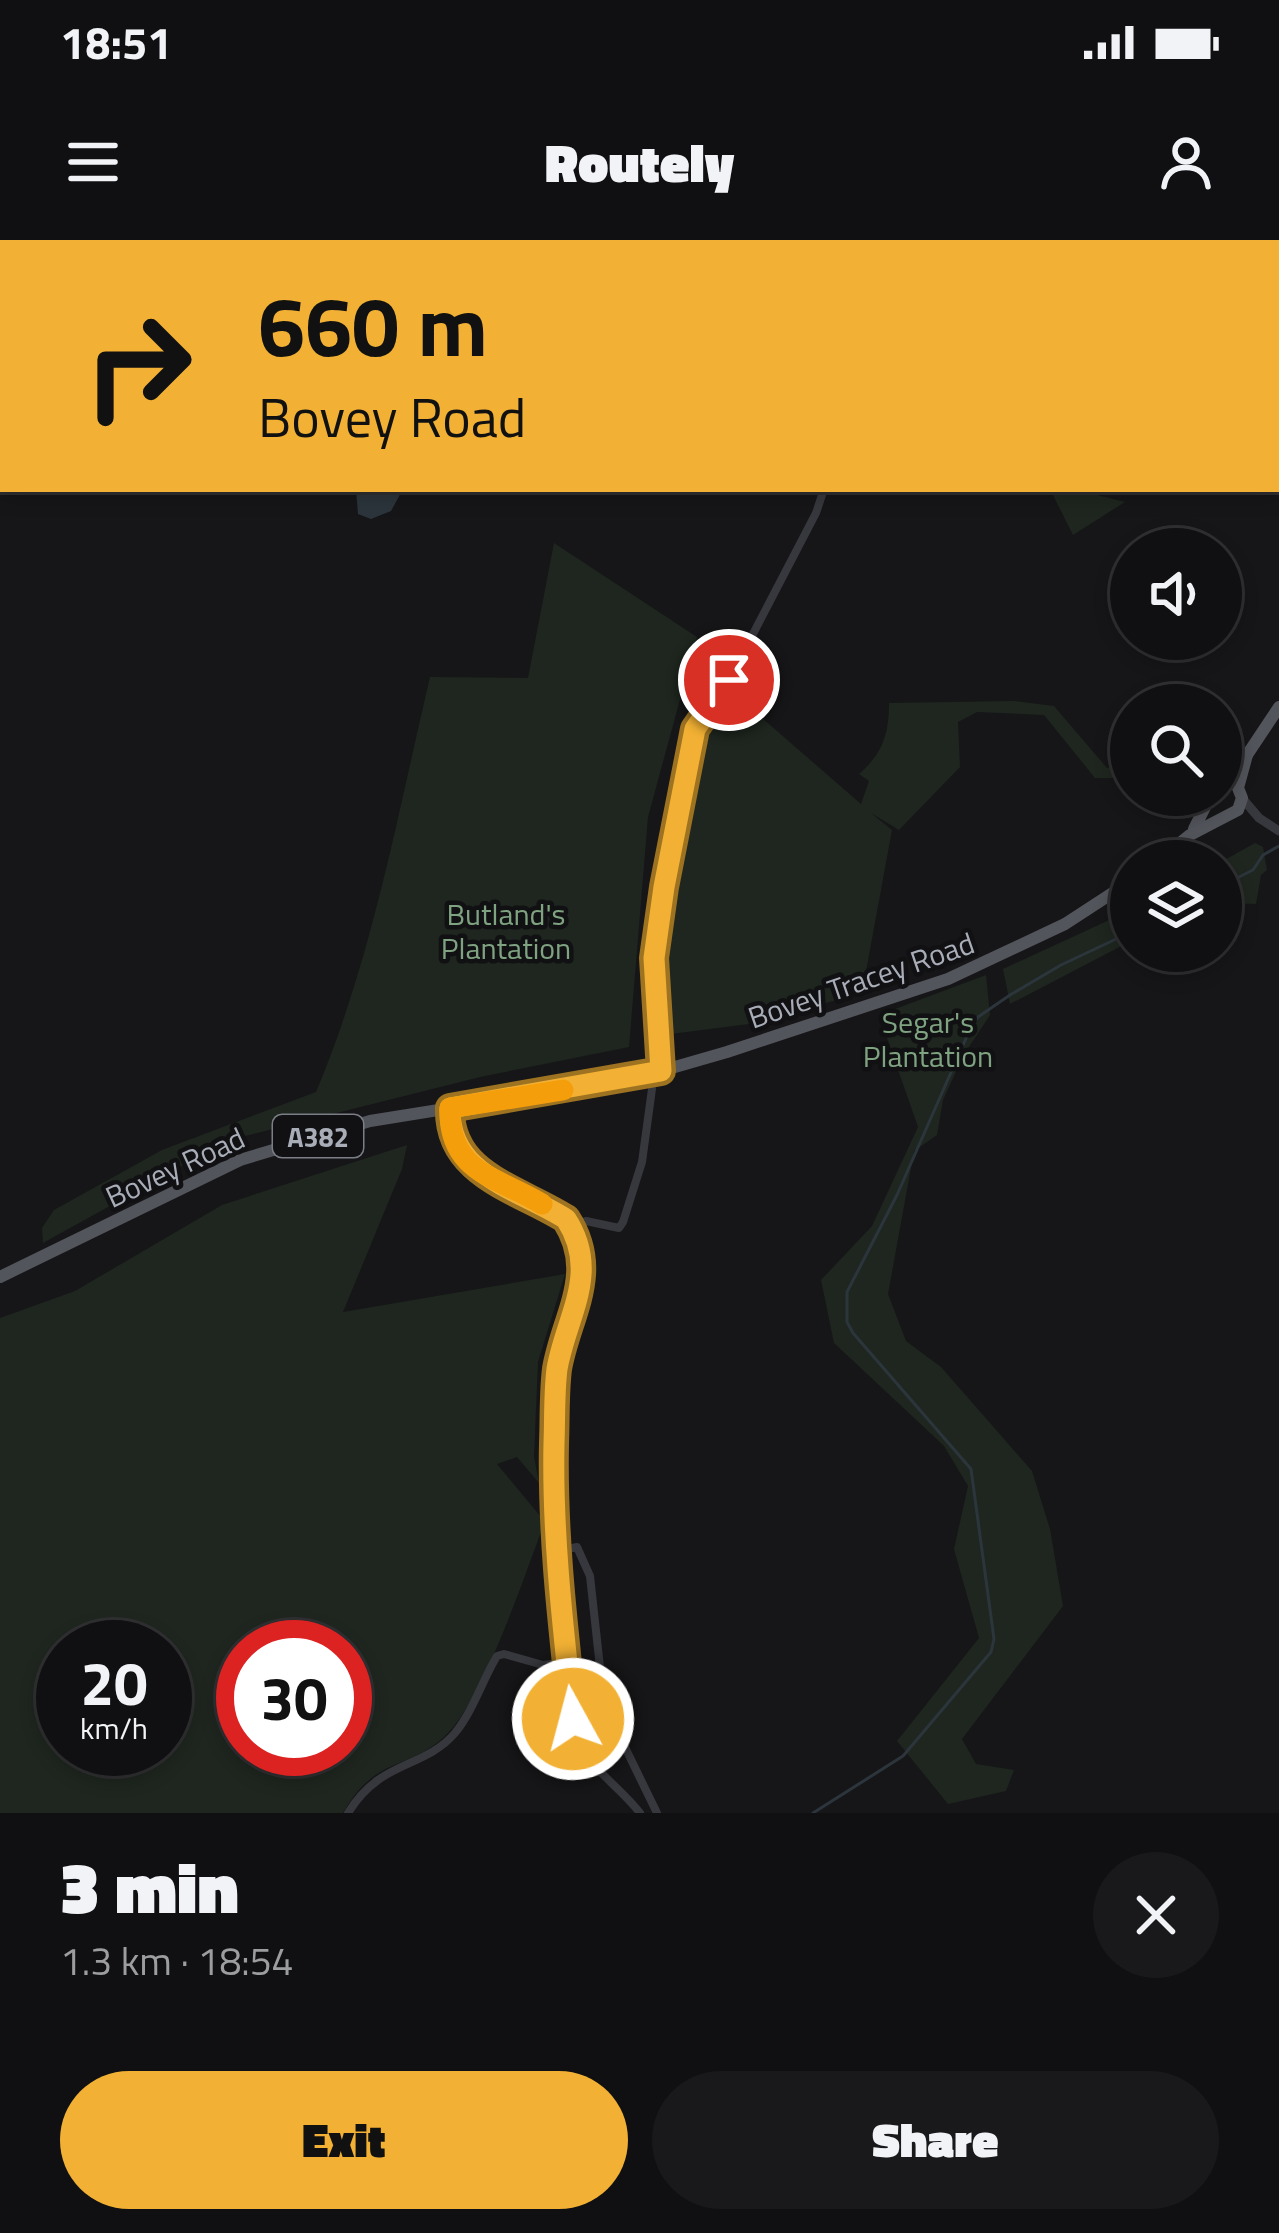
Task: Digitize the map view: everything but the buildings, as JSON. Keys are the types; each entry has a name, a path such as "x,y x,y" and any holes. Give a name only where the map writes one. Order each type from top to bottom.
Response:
{"main road":[{"path":"1242,760 1279,706"},
{"path":"1242,782 1247,755"},
{"path":"1190,835 1199,816"},
{"path":"1184,840 1226,816"},
{"name":"Bovey Tracey Road","path":"661,1071 948,980 1065,924 1110,894"},
{"name":"Bovey Road","path":"0,1277 240,1160 370,1121 661,1071"}],"street":[{"path":"661,1071 654,958 695,729 729,680 823,492"},
{"path":"1242,796 1259,818 1279,831"},
{"path":"1238,816 1259,818"},
{"path":"571,1226 586,1221 619,1228 623,1222 642,1162 652,1089"},
{"path":"450,1108 453,1137 484,1177 533,1198 571,1226 582,1279 562,1347 555,1393 554,1507 566,1662 573,1719 587,1756 640,1813"},
{"path":"558,1551 577,1547 584,1558 604,1704 657,1813"},
{"path":"348,1813 377,1778 455,1732 497,1656 543,1665 566,1662"}],"green space":[{"path":"1052,492 1085,492 1125,502 1073,535"},
{"name":"Butland's Plantation","path":"554,543 697,637 648,817 629,1047 480,1077 229,1140 43,1243 42,1228 54,1210 162,1150 316,1092 368,939 430,677 528,678"},
{"path":"731,691 861,804 869,781 859,774 883,742 889,703 1014,701 1054,706 1110,767 1110,778 1095,778 1044,715 977,712 958,722 960,767 899,830 871,813 892,830 862,993 749,1024 663,1035 658,953 695,748 713,706"},
{"path":"1255,843 1263,847 1267,870 1261,875 1256,904 1242,904 1242,850"},
{"path":"1110,920 1110,952 1010,1004 1003,969"},
{"name":"Segar's Plantation","path":"986,975 990,1015 963,1056 943,1100 937,1135 914,1151 888,1294 906,1341 941,1367 1032,1471 1050,1529 1063,1606 962,1739 976,1764 1014,1770 1006,1791 948,1804 897,1741 979,1638 954,1549 968,1486 944,1446 834,1343 821,1280 872,1226 918,1127 879,1015"},
{"path":"407,1145 402,1169 343,1312 565,1274 538,1362 534,1457 539,1483 517,1457 497,1464 541,1517 543,1527 501,1638 473,1697 444,1737 367,1782 343,1813 0,1813 0,1318 75,1291 222,1205"}],"shaded area":[{"path":"356,492 401,492 391,511 371,519 358,514"}],"waterway":[{"path":"1242,876 1279,846"},
{"path":"813,1813 903,1756 991,1652 994,1639 971,1469 853,1333 847,1322 847,1292 978,1017 1061,965 1110,942"}],"slow traffic":[{"path":"542,1204 484,1177 453,1137 450,1108 563,1090"}],"route":[{"path":"573,1719 555,1538 555,1393 562,1347 581,1290 580,1263 566,1219 533,1198 484,1177 462,1154 449,1122 450,1108 661,1071 654,958 664,887 695,729 729,680"}]}
